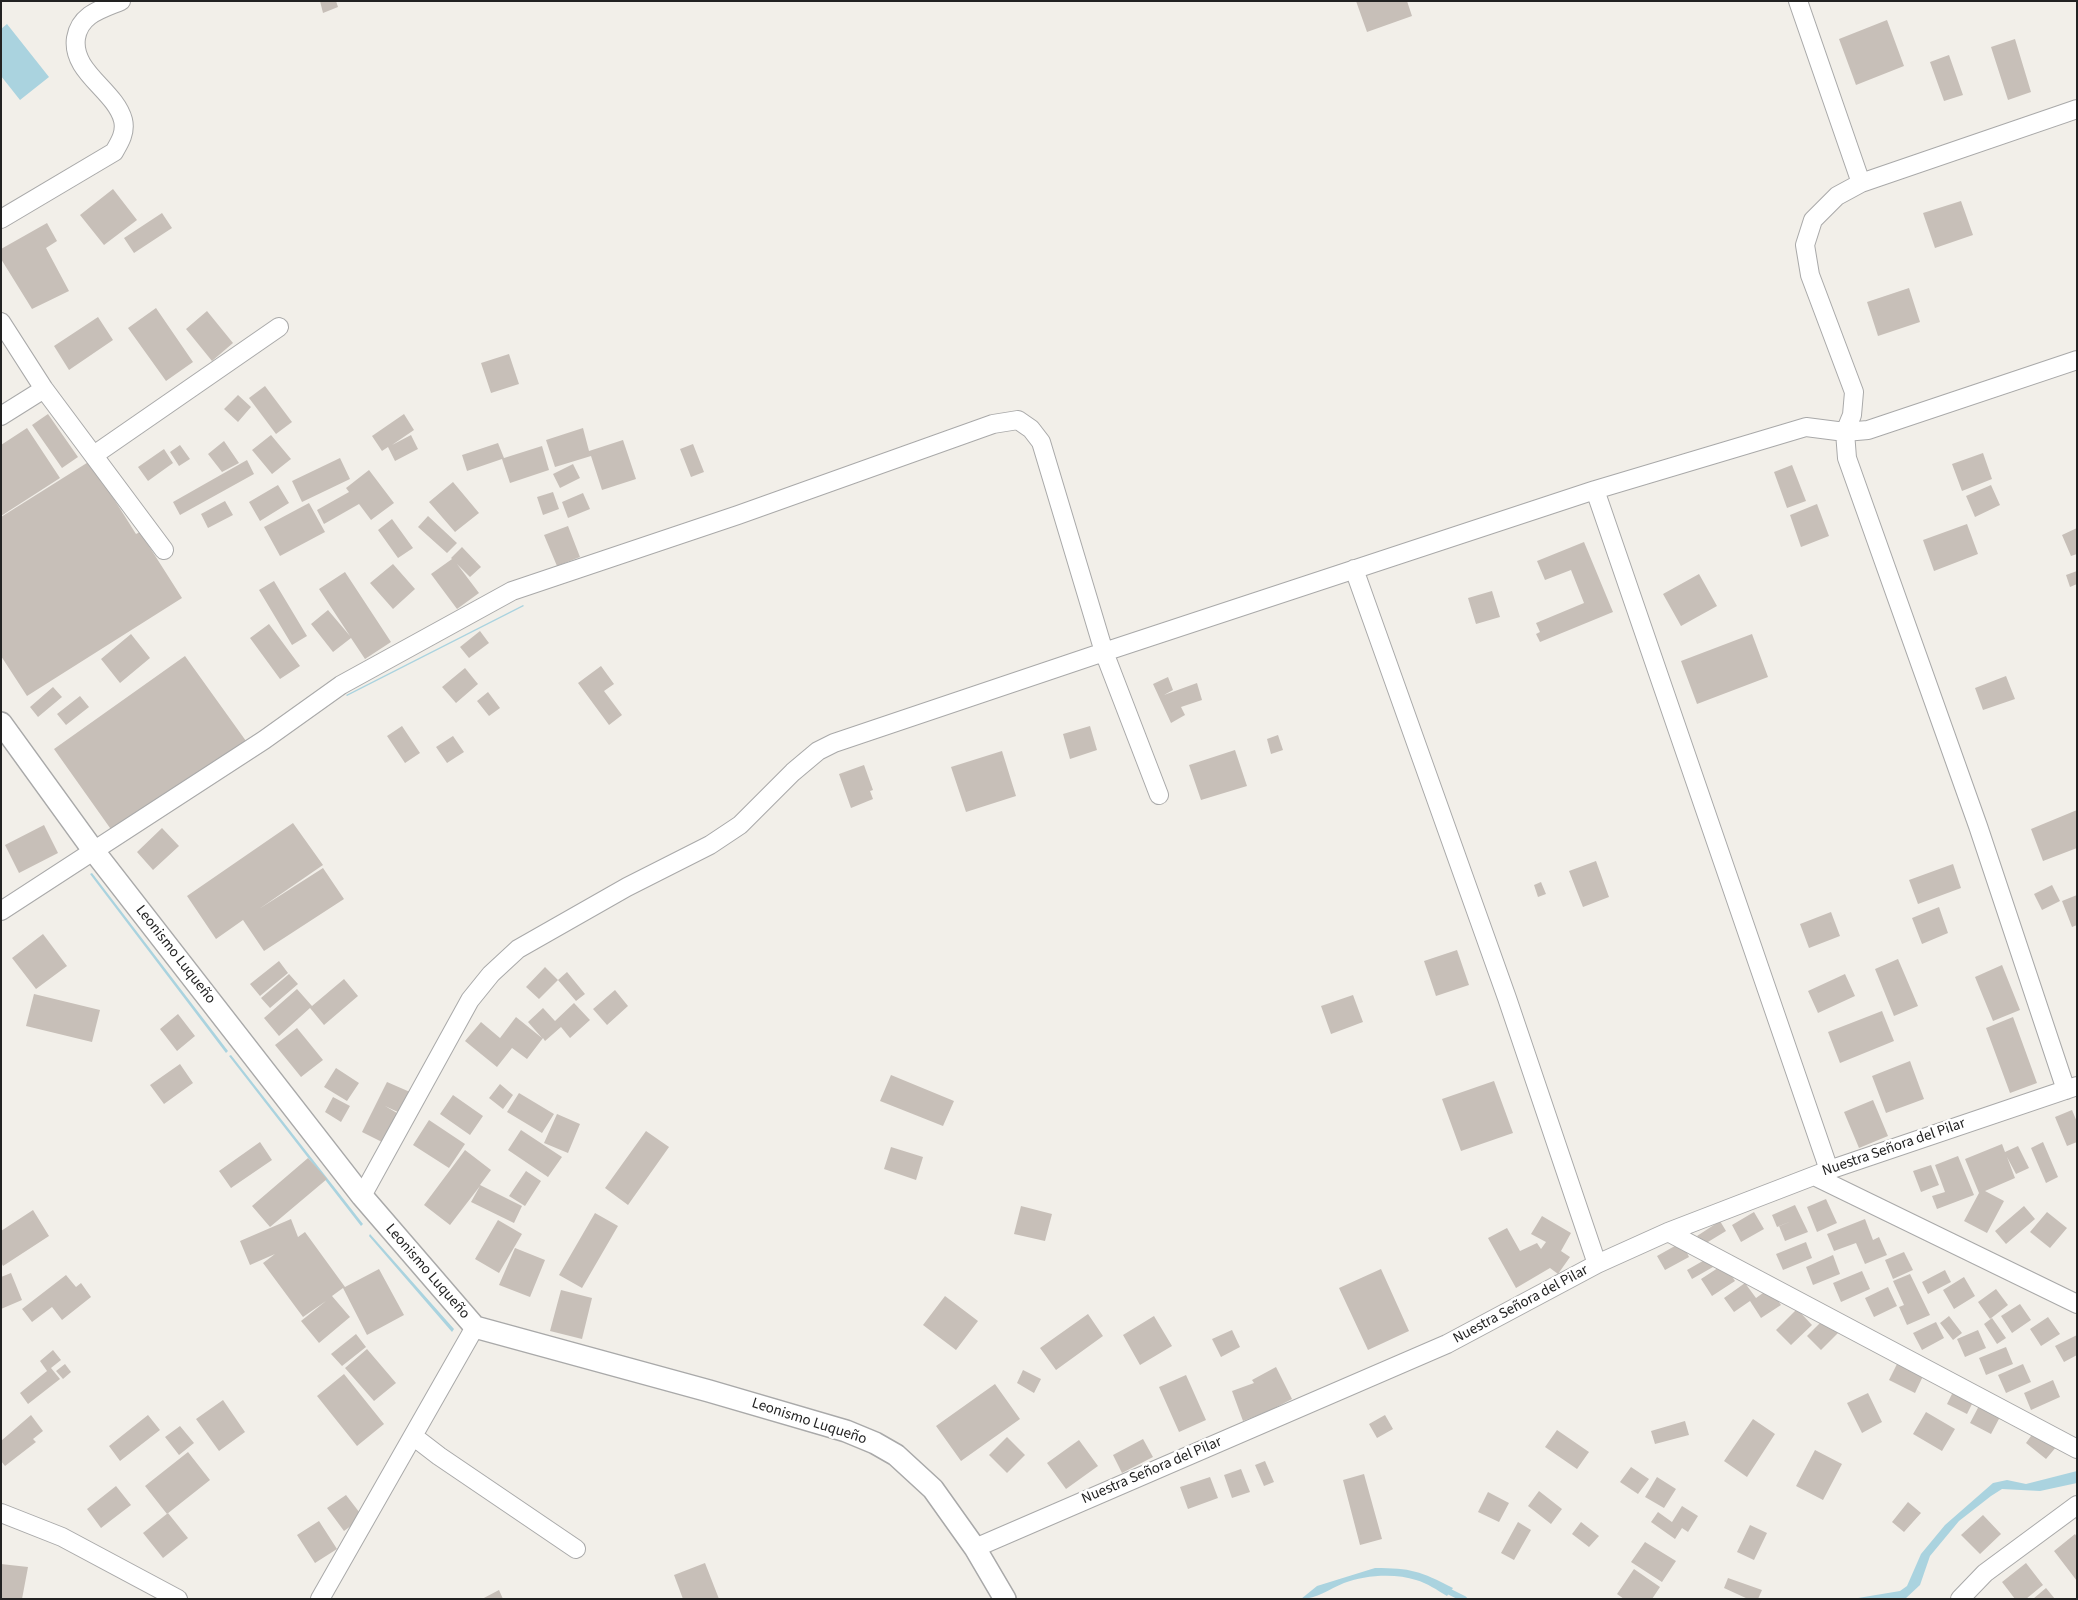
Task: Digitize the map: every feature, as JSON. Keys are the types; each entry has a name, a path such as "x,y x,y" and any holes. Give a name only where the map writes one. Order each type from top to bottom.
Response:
{"street":[{"path":"1,219 114,152 123,137 124,121 117,106 80,62 75,46 78,29 90,14 121,1"},
{"path":"1798,1 1861,183"},
{"path":"2071,1088 1847,458 1845,432 1852,415 1854,392 1810,275 1805,245 1813,220 1837,196 1861,183 2077,109"},
{"path":"1,322 44,389 164,550"},
{"path":"94,455 279,327"},
{"path":"362,1196 470,1000 491,974 518,950 627,888 718,840 740,825 793,772 818,751 854,735 1594,490 1806,427 1845,432 1868,430 2076,364"},
{"path":"1,416 44,389"},
{"path":"1,911 264,740 342,686 512,592 738,515 993,424 1018,420 1032,429 1041,442 1104,652 1159,795"},
{"path":"1594,490 1821,1173 2077,1304"},
{"path":"1354,569 1507,998 1598,1264"},
{"name":"Leonismo Luqueño","path":"1,723 93,850 362,1196 475,1327 846,1431 875,1443 896,1455 933,1489 975,1548 1005,1599"},
{"name":"Nuestra Señora del Pilar","path":"975,1548 1447,1344 1598,1264 1668,1232 1821,1173 2071,1088"},
{"path":"1668,1232 2077,1449"},
{"path":"320,1599 475,1327"},
{"path":"414,1436 439,1456 576,1549"},
{"path":"1960,1599 1985,1573 2077,1506"},
{"path":"1,1513 62,1537 178,1599"}],"water":[{"path":"7,24 49,77 20,100 1,76 1,29"},
{"path":"523,605 524,606 346,695"},
{"path":"92,873 228,1051 226,1053 90,874"},
{"path":"231,1055 363,1224 361,1226 229,1056"},
{"path":"370,1234 454,1329 452,1332 369,1236"},
{"path":"2077,1471 2077,1483 2040,1491 2002,1489 1991,1496 1959,1521 1930,1556 1920,1585 1905,1599 1852,1599 1900,1591 1907,1586 1921,1554 1945,1525 1993,1483 2007,1480 2026,1484"},
{"path":"1375,1568 1415,1572 1453,1588 1447,1596 1416,1580 1399,1576 1380,1576 1352,1580 1318,1596 1301,1599 1317,1586"}],"building":[{"path":"320,1 336,1 338,7 323,13"},
{"path":"1356,1 1407,1 1412,16 1367,32"},
{"path":"1887,20 1904,66 1856,85 1839,39"},
{"path":"2015,39 2031,92 2008,100 1991,47"},
{"path":"1949,55 1963,95 1944,101 1930,62"},
{"path":"113,189 137,220 104,245 80,215"},
{"path":"1961,201 1973,235 1935,248 1923,213"},
{"path":"162,213 172,228 134,253 124,238"},
{"path":"47,223 57,241 46,248 69,291 32,309 1,259 1,249"},
{"path":"1909,288 1920,322 1878,336 1867,302"},
{"path":"156,308 193,362 166,381 128,328"},
{"path":"207,311 233,343 212,361 186,329"},
{"path":"98,317 113,340 69,370 54,346"},
{"path":"509,354 519,384 491,393 481,363"},
{"path":"265,386 292,422 276,434 249,398"},
{"path":"238,395 251,407 238,422 224,409"},
{"path":"48,414 78,457 62,468 32,425"},
{"path":"404,414 414,430 392,445 411,435 418,449 395,461 388,447 382,451 372,436"},
{"path":"27,428 60,478 1,516 1,445"},
{"path":"583,428 589,451 623,440 636,479 602,490 591,456 555,467 546,440"},
{"path":"271,435 291,459 272,474 252,450"},
{"path":"224,441 239,463 222,472 208,454"},
{"path":"498,443 504,458 542,446 549,470 510,483 502,459 467,471 462,455"},
{"path":"693,444 704,472 691,477 680,449"},
{"path":"180,445 190,459 179,466 170,452"},
{"path":"164,449 173,463 148,481 138,467"},
{"path":"1983,453 1992,479 1962,491 1952,464"},
{"path":"340,458 350,479 302,502 292,481"},
{"path":"247,460 254,474 180,515 173,502"},
{"path":"90,461 136,534 140,532 182,598 27,696 1,656 1,517"},
{"path":"573,464 580,478 560,488 553,474"},
{"path":"1792,465 1806,501 1787,508 1774,472"},
{"path":"369,470 394,503 371,520 359,504 324,524 317,510 349,492 346,488"},
{"path":"453,482 479,513 455,532 429,502"},
{"path":"278,485 289,503 260,521 249,502"},
{"path":"1991,485 2000,505 1975,517 1966,496"},
{"path":"553,492 559,509 543,515 537,497"},
{"path":"583,493 590,509 568,518 562,502"},
{"path":"225,501 233,515 208,528 201,514"},
{"path":"309,503 325,532 280,556 264,527"},
{"path":"1817,504 1829,536 1801,547 1790,515"},
{"path":"428,516 457,543 447,553 418,527"},
{"path":"392,519 413,548 398,558 378,530"},
{"path":"1967,524 1978,554 1934,571 1923,540"},
{"path":"568,526 580,557 557,566 544,535"},
{"path":"2077,528 2077,554 2071,556 2062,535"},
{"path":"1584,542 1613,612 1540,642 1536,634 1540,632 1536,623 1584,603 1571,570 1545,580 1537,561"},
{"path":"462,547 481,567 470,577 457,564 479,593 457,609 431,574 452,559"},
{"path":"393,564 415,589 393,609 370,583"},
{"path":"2077,571 2077,584 2070,587 2066,575"},
{"path":"345,572 391,642 365,659 351,638 333,652 311,624 328,610 350,636 319,589"},
{"path":"1699,574 1717,606 1681,626 1663,594"},
{"path":"274,581 307,636 292,645 259,590"},
{"path":"1492,591 1500,617 1476,624 1468,598"},
{"path":"269,624 300,666 280,679 250,638"},
{"path":"480,631 489,643 469,658 460,647"},
{"path":"131,634 150,658 120,683 101,659"},
{"path":"1752,634 1768,677 1697,704 1681,661"},
{"path":"185,656 246,741 115,835 54,749"},
{"path":"601,666 614,684 604,691 622,715 609,725 578,683"},
{"path":"465,668 478,684 456,703 442,687"},
{"path":"2006,676 2015,699 1983,710 1975,688"},
{"path":"1168,677 1173,690 1164,695 1197,683 1202,700 1181,707 1185,715 1171,723 1153,684"},
{"path":"53,687 62,697 38,717 30,707"},
{"path":"488,692 500,708 489,716 477,701"},
{"path":"80,696 89,707 66,725 57,714"},
{"path":"402,726 420,753 405,763 387,736"},
{"path":"1090,726 1097,750 1070,759 1063,734"},
{"path":"1278,735 1283,750 1271,754 1267,739"},
{"path":"453,736 464,752 447,763 436,747"},
{"path":"1235,750 1247,786 1201,800 1189,765"},
{"path":"1002,751 1016,796 966,812 951,767"},
{"path":"864,765 873,790 870,791 873,799 851,808 839,774"},
{"path":"2077,810 2077,848 2043,861 2031,829"},
{"path":"293,823 323,865 259,909 323,868 344,899 264,951 243,920 216,939 187,896"},
{"path":"44,825 58,853 19,873 5,845"},
{"path":"162,828 179,846 153,870 137,852"},
{"path":"1596,861 1609,897 1583,907 1569,871"},
{"path":"1953,864 1961,888 1918,904 1909,880"},
{"path":"1541,882 1546,894 1538,897 1534,885"},
{"path":"2052,885 2060,901 2042,910 2034,894"},
{"path":"2077,895 2077,925 2072,927 2062,901"},
{"path":"1939,907 1948,933 1922,944 1912,918"},
{"path":"1831,912 1840,936 1809,948 1800,924"},
{"path":"43,934 67,966 36,989 12,958"},
{"path":"1457,950 1469,985 1436,996 1424,961"},
{"path":"1898,959 1918,1006 1894,1016 1875,969"},
{"path":"279,961 288,973 260,996 250,984"},
{"path":"2002,965 2020,1010 1993,1021 1975,977"},
{"path":"545,967 558,980 539,999 526,987"},
{"path":"567,972 585,994 576,1001 558,980"},
{"path":"289,974 298,984 270,1008 261,998"},
{"path":"1845,974 1855,996 1818,1013 1808,991"},
{"path":"344,979 358,996 324,1025 310,1008 279,1036 264,1018 297,989 312,1006"},
{"path":"615,990 628,1006 607,1025 593,1009"},
{"path":"34,994 100,1010 92,1042 26,1026"},
{"path":"1353,995 1363,1022 1331,1034 1321,1006"},
{"path":"574,1003 590,1020 570,1038 561,1027 545,1041 543,1038 527,1059 512,1048 497,1067 465,1041 481,1022 500,1038 516,1017 542,1038 528,1022 543,1008 555,1021"},
{"path":"1882,1011 1894,1041 1840,1063 1828,1032"},
{"path":"178,1014 195,1036 177,1051 160,1029"},
{"path":"2013,1017 2037,1083 2010,1093 1986,1028"},
{"path":"297,1028 323,1060 301,1077 275,1045"},
{"path":"1910,1061 1924,1099 1886,1113 1872,1076"},
{"path":"180,1064 193,1083 164,1104 150,1085"},
{"path":"336,1068 359,1083 347,1101 324,1087"},
{"path":"891,1075 954,1101 943,1126 880,1101"},
{"path":"1494,1081 1513,1133 1461,1151 1442,1099"},
{"path":"387,1082 410,1092 400,1113 385,1106 397,1113 382,1142 362,1132"},
{"path":"500,1084 513,1095 503,1109 489,1098"},
{"path":"519,1093 554,1114 542,1133 507,1112"},
{"path":"453,1095 483,1116 470,1135 440,1114"},
{"path":"333,1097 350,1106 341,1122 325,1112"},
{"path":"1873,1100 1888,1136 1859,1148 1844,1112"},
{"path":"2072,1110 2077,1122 2077,1142 2067,1146 2055,1117"},
{"path":"557,1114 580,1124 568,1153 544,1143"},
{"path":"429,1120 465,1144 449,1168 413,1145"},
{"path":"521,1130 562,1157 548,1177 508,1150"},
{"path":"646,1131 669,1147 628,1205 605,1188"},
{"path":"260,1142 272,1160 231,1188 219,1171"},
{"path":"2043,1142 2058,1177 2046,1183 2031,1148"},
{"path":"2002,1144 2005,1152 2018,1146 2029,1168 2016,1174 2007,1157 2015,1178 1985,1191 2004,1201 1987,1233 1964,1221 1979,1193 1965,1159"},
{"path":"891,1147 923,1157 916,1180 884,1169"},
{"path":"465,1150 491,1170 480,1185 522,1206 514,1223 471,1202 480,1186 450,1225 424,1205"},
{"path":"1958,1156 1974,1195 1937,1209 1932,1196 1945,1192 1935,1165"},
{"path":"308,1158 327,1179 270,1227 252,1206"},
{"path":"1931,1165 1939,1185 1921,1192 1913,1171"},
{"path":"526,1171 541,1181 525,1206 509,1196"},
{"path":"1826,1199 1837,1223 1817,1232 1807,1207"},
{"path":"1795,1205 1808,1232 1785,1241 1779,1226 1777,1227 1772,1215"},
{"path":"1021,1206 1052,1214 1045,1241 1014,1234"},
{"path":"2024,1206 2035,1219 2006,1244 1995,1231"},
{"path":"33,1210 49,1236 3,1266 1,1262 1,1231"},
{"path":"1754,1212 1764,1229 1741,1242 1732,1225"},
{"path":"2047,1212 2067,1228 2050,1248 2030,1232"},
{"path":"595,1213 618,1226 582,1288 559,1275"},
{"path":"1542,1216 1571,1233 1561,1251 1570,1257 1558,1274 1550,1268 1516,1288 1488,1238 1507,1228 1520,1251 1537,1243 1541,1249 1546,1242 1531,1234"},
{"path":"291,1219 298,1237 305,1232 345,1287 379,1269 404,1315 367,1335 343,1288 332,1296 350,1317 319,1343 301,1321 326,1301 303,1317 263,1263 275,1254 250,1265 240,1241"},
{"path":"1865,1219 1873,1240 1879,1237 1887,1255 1865,1264 1856,1243 1834,1251 1827,1234"},
{"path":"498,1220 522,1234 499,1273 475,1259"},
{"path":"1720,1221 1726,1231 1703,1245 1697,1236"},
{"path":"1682,1242 1689,1257 1665,1270 1657,1256"},
{"path":"1806,1242 1812,1258 1783,1270 1776,1254"},
{"path":"515,1248 545,1260 530,1297 499,1285"},
{"path":"1904,1252 1913,1270 1893,1279 1885,1260"},
{"path":"1833,1255 1840,1274 1813,1285 1806,1267"},
{"path":"1708,1258 1713,1267 1692,1279 1687,1270"},
{"path":"1724,1264 1735,1281 1712,1296 1701,1279"},
{"path":"1381,1269 1409,1331 1368,1350 1339,1288"},
{"path":"1945,1270 1951,1282 1928,1294 1922,1282"},
{"path":"1862,1271 1870,1289 1841,1302 1833,1283"},
{"path":"11,1273 22,1300 1,1309 1,1277"},
{"path":"1910,1274 1930,1315 1907,1325 1899,1307 1904,1305 1893,1281"},
{"path":"66,1275 76,1287 81,1283 91,1297 62,1320 52,1307 32,1322 22,1309"},
{"path":"1964,1277 1975,1296 1954,1309 1943,1290"},
{"path":"1745,1283 1756,1298 1770,1288 1781,1305 1761,1318 1750,1301 1734,1312 1724,1298"},
{"path":"1888,1287 1897,1306 1874,1317 1865,1298"},
{"path":"1996,1289 2008,1305 1990,1319 1978,1302"},
{"path":"561,1290 592,1298 582,1339 550,1331"},
{"path":"945,1296 978,1321 956,1350 923,1325"},
{"path":"2020,1304 2031,1320 2012,1333 2001,1316"},
{"path":"1797,1309 1812,1325 1791,1345 1776,1330"},
{"path":"1088,1314 1103,1336 1056,1370 1040,1348"},
{"path":"1154,1316 1172,1346 1140,1365 1123,1335"},
{"path":"1949,1316 1962,1333 1953,1340 1940,1323"},
{"path":"2048,1317 2060,1334 2041,1346 2030,1329"},
{"path":"1825,1318 1839,1332 1821,1350 1807,1336"},
{"path":"1992,1318 2006,1338 1997,1344 1984,1324"},
{"path":"1936,1322 1944,1338 1922,1350 1913,1333"},
{"path":"1232,1330 1240,1347 1221,1357 1212,1339"},
{"path":"1978,1330 1986,1348 1965,1357 1957,1339"},
{"path":"356,1334 366,1347 342,1366 331,1354"},
{"path":"2077,1335 2077,1355 2064,1362 2055,1346"},
{"path":"2006,1347 2013,1364 1986,1375 1979,1358"},
{"path":"367,1349 396,1383 374,1401 345,1368"},
{"path":"53,1350 61,1360 51,1368 60,1379 28,1404 20,1393 47,1371 40,1361"},
{"path":"1898,1362 1924,1374 1915,1393 1889,1380"},
{"path":"65,1364 71,1372 63,1379 56,1371"},
{"path":"2023,1364 2031,1382 2006,1393 1998,1375"},
{"path":"1276,1367 1292,1399 1269,1411 1243,1421 1232,1391 1254,1383 1252,1380"},
{"path":"1023,1370 1041,1379 1034,1393 1017,1383"},
{"path":"344,1374 384,1424 357,1446 317,1396"},
{"path":"1186,1375 1206,1420 1179,1432 1159,1387"},
{"path":"2053,1380 2060,1397 2031,1410 2024,1393"},
{"path":"995,1384 1020,1419 961,1461 936,1426"},
{"path":"1956,1386 1976,1396 1967,1414 1947,1404"},
{"path":"1868,1393 1882,1422 1862,1433 1847,1403"},
{"path":"223,1400 245,1432 219,1451 196,1419"},
{"path":"1980,1404 2001,1415 1991,1434 1970,1423"},
{"path":"1926,1412 1955,1429 1942,1451 1913,1434"},
{"path":"31,1415 43,1431 33,1439 36,1442 5,1466 1,1461 1,1441"},
{"path":"148,1415 160,1430 120,1461 109,1446"},
{"path":"1385,1415 1393,1429 1377,1438 1369,1424"},
{"path":"1753,1419 1775,1434 1747,1477 1724,1461"},
{"path":"1685,1421 1689,1435 1655,1444 1651,1431"},
{"path":"180,1426 194,1443 179,1455 165,1437"},
{"path":"2036,1429 2057,1446 2046,1459 2026,1443"},
{"path":"1557,1430 1589,1452 1577,1469 1545,1447"},
{"path":"1007,1437 1025,1455 1007,1473 989,1455"},
{"path":"1143,1439 1153,1457 1122,1473 1113,1455"},
{"path":"1079,1440 1098,1466 1066,1489 1047,1463"},
{"path":"1815,1450 1842,1464 1823,1500 1796,1486"},
{"path":"188,1452 210,1480 167,1514 145,1486"},
{"path":"1265,1461 1274,1482 1264,1486 1255,1465"},
{"path":"1631,1467 1649,1479 1638,1494 1620,1482"},
{"path":"1241,1469 1250,1492 1232,1498 1224,1475"},
{"path":"1364,1474 1382,1539 1360,1545 1343,1480"},
{"path":"1210,1477 1218,1498 1188,1509 1180,1487"},
{"path":"1657,1477 1676,1489 1664,1508 1645,1497"},
{"path":"116,1486 131,1505 101,1528 87,1509"},
{"path":"1539,1491 1562,1509 1551,1524 1528,1506"},
{"path":"1488,1492 1509,1503 1499,1522 1478,1512"},
{"path":"346,1495 363,1517 344,1531 327,1508"},
{"path":"1908,1502 1921,1513 1904,1532 1892,1522"},
{"path":"1682,1506 1698,1516 1688,1532 1682,1528 1675,1539 1651,1522 1658,1512 1672,1522"},
{"path":"168,1513 188,1538 163,1558 143,1533"},
{"path":"1983,1515 2001,1534 1980,1554 1961,1535"},
{"path":"319,1521 337,1549 315,1563 297,1535"},
{"path":"1518,1522 1531,1530 1514,1560 1501,1553"},
{"path":"1581,1522 1599,1536 1589,1547 1572,1534"},
{"path":"1750,1525 1767,1533 1754,1560 1737,1552"},
{"path":"2075,1534 2077,1537 2077,1581 2054,1551"},
{"path":"1645,1542 1676,1561 1662,1582 1631,1562"},
{"path":"705,1563 719,1599 683,1599 674,1575"},
{"path":"2026,1563 2043,1585 2026,1599 2015,1599 2002,1582"},
{"path":"1,1564 28,1567 22,1599 1,1599"},
{"path":"1634,1569 1660,1587 1652,1599 1624,1599 1617,1594"},
{"path":"1728,1578 1762,1590 1758,1599 1748,1599 1724,1588"},
{"path":"2046,1588 2055,1599 2033,1599"},
{"path":"499,1590 503,1599 482,1599"}],"waterway":[{"path":"1442,1588 1464,1599"}]}
